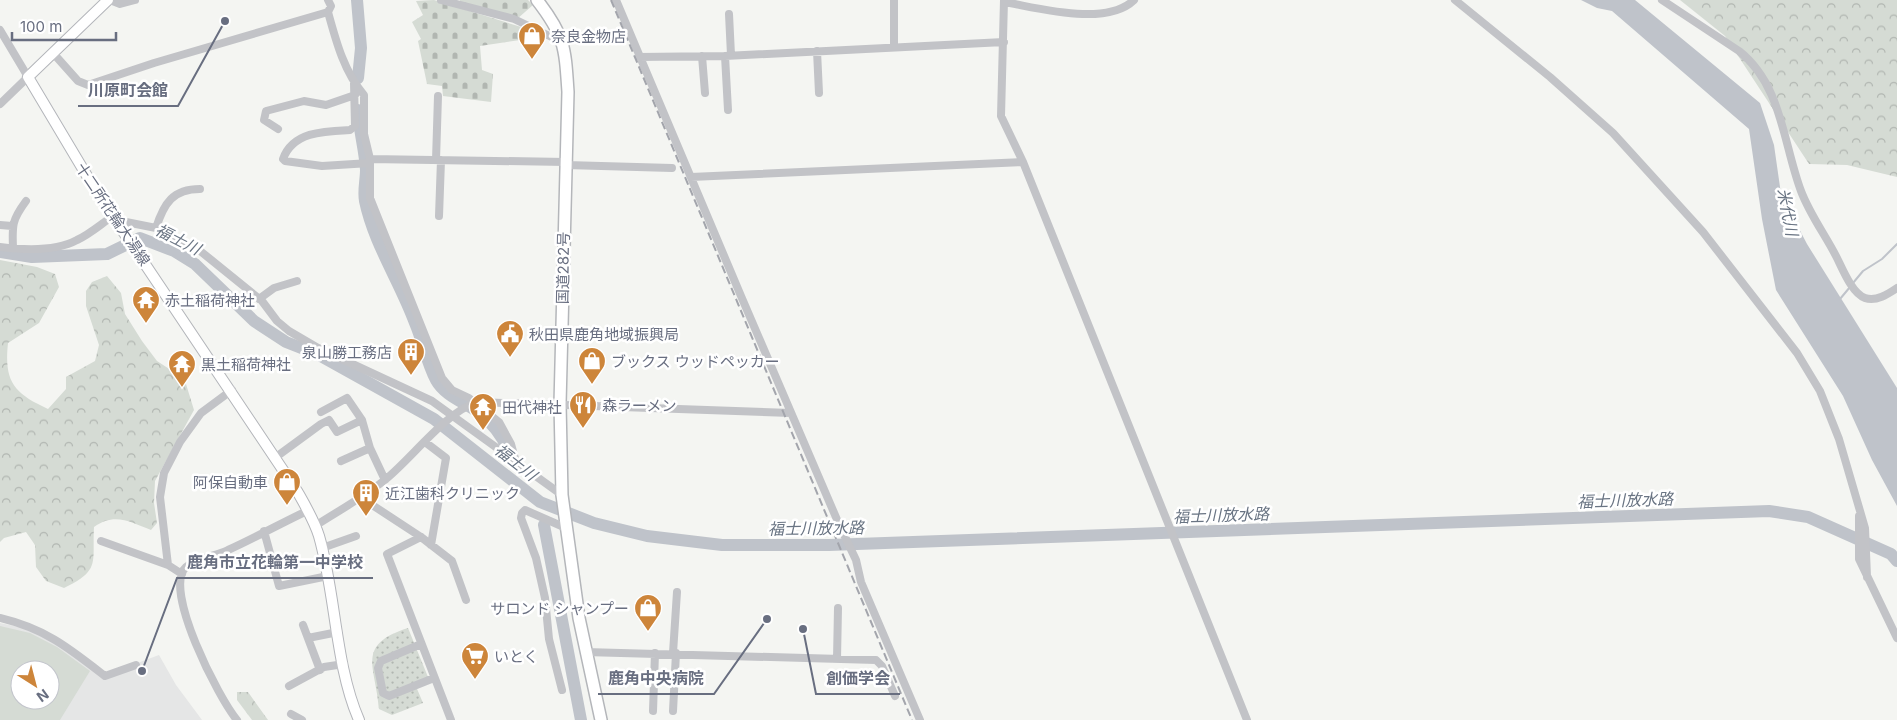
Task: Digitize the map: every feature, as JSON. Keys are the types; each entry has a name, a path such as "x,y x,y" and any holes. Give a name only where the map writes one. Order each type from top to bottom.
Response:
{"highway":[{"name":"国道282号","path":"537,0 556,26 563,42 568,92 560,404 562,495 576,601 585,652 601,720"}],"main road":[{"path":"28,77 109,0"},
{"name":"十二所花輪大湯線","path":"28,77 115,218 276,458 315,526 328,576 351,700 359,720"}],"street":[{"path":"109,0 120,4 136,0"},
{"path":"328,0 331,6 328,12 340,53 354,81 364,95 364,134 370,161 370,198 442,378 452,390 469,398 469,406"},
{"path":"442,0 514,19 563,42"},
{"path":"616,0 791,413 856,560 861,582 920,720"},
{"path":"894,0 894,47"},
{"path":"1134,0 1124,7 1107,13 1093,14 1072,13 1004,1 1001,116 1023,162 1248,720"},
{"path":"1455,0 1550,76 1613,133 1703,232 1797,353 1812,376 1839,439 1855,492 1862,526 1862,559 1867,577 1881,601 1897,638"},
{"path":"1662,0 1751,60 1770,87 1801,192 1845,273 1859,294 1872,299 1882,297 1897,288"},
{"path":"53,53 78,81 88,85 154,63 328,12"},
{"path":"728,110 729,14"},
{"path":"0,30 28,77 0,104"},
{"path":"640,57 728,56 1004,42"},
{"path":"817,51 819,93"},
{"path":"702,56 705,93"},
{"path":"354,81 355,126 350,130 312,132 298,141 283,159 285,162 315,166 361,164 370,161 438,160 672,168"},
{"path":"278,129 264,120 266,111 304,102 326,105 355,95"},
{"path":"438,96 439,216"},
{"path":"691,177 1023,162"},
{"path":"156,228 162,209 170,200 186,189 200,189"},
{"path":"13,248 12,226 15,217 26,201"},
{"path":"0,247 48,248 75,242 115,218 156,228 199,250 259,299 277,321 289,330 318,348 432,401 451,418 562,495"},
{"path":"0,225 12,226"},
{"path":"259,299 274,288 297,281"},
{"path":"168,565 160,497 164,474 180,442 201,413 232,390"},
{"path":"321,412 347,398 362,420 370,448 385,480"},
{"path":"315,526 385,480 451,418 469,406 560,404 791,413"},
{"path":"469,406 493,417 506,431 516,462"},
{"path":"276,458 329,420 338,432 362,420"},
{"path":"427,440 446,458 431,545"},
{"path":"341,461 370,448"},
{"path":"360,497 421,537 452,562 466,600"},
{"path":"562,690 549,639 542,582 536,558 521,518 522,512 525,510 566,527"},
{"path":"237,720 218,693 200,655 179,585 182,574 186,568 195,562 229,550 307,511"},
{"path":"264,531 279,586 328,576"},
{"path":"322,548 356,536"},
{"path":"421,537 387,554 451,720"},
{"path":"101,541 168,565 182,574"},
{"path":"674,711 677,592"},
{"path":"837,659 838,608"},
{"path":"0,618 26,624 61,642 105,676 136,665"},
{"path":"303,625 320,670"},
{"path":"308,638 338,632"},
{"path":"421,644 381,661 378,668 383,693 389,696 434,678"},
{"path":"585,652 876,660 882,666 895,696"},
{"path":"653,711 655,653"},
{"path":"289,686 324,667 344,664"},
{"path":"291,714 302,720"}],"shaded area":[{"path":"0,623 29,629 60,644 105,679 113,672 159,655 176,685 202,720 0,720"}],"green space":[{"path":"434,0 531,30 534,38 480,46 482,70 493,74 491,102 443,96 442,86 427,84 418,41 421,39 412,22 423,15 416,1"},
{"path":"460,0 528,0 533,5 517,19 459,3"},
{"path":"1680,0 1897,0 1897,177 1847,165 1809,164 1725,36"},
{"path":"0,260 37,267 55,274 59,287 39,323 8,343 7,356 10,376 13,384 26,397 48,409 66,389 66,377 95,361 99,345 86,306 86,291 92,282 107,276 121,293 125,314 142,341 157,361 180,376 186,384 194,410 155,481 154,503 157,523 151,530 116,519 102,522 94,527 92,564 84,576 64,588 46,581 36,567 35,545 26,532 4,538 0,542"},
{"path":"0,626 30,633 57,647 90,671 60,720 0,720"},
{"path":"408,628 428,677 415,684 423,703 392,715 379,709 373,659 375,650 381,642 391,635"},
{"path":"237,692 248,692 268,720 252,720 237,700"}],"water":[{"name":"米代川","path":"1581,0 1635,0 1760,103 1774,145 1781,194 1807,244 1897,388 1897,506 1872,460 1843,396 1776,290 1762,219 1749,129 1612,11 1597,8"}],"waterway":[{"name":"福士川","path":"357,0 361,48 358,78"},
{"name":"福士川","path":"358,110 366,170 364,197 369,217 409,308 436,380 444,390 487,420 496,429 508,450"},
{"name":"福士川放水路","path":"0,252 32,257 107,254 140,238 174,251 195,264 254,321 286,342 319,355 434,419 540,502 594,523 647,536 722,545 829,545 1769,511 1808,517 1891,554 1897,561"},
{"path":"1853,283 1863,271 1882,259 1897,244"},
{"path":"1840,299 1850,287"},
{"name":"福士川","path":"544,525 581,720"}],"railway":[{"path":"611,0 912,720"}],"place":[{"name":"川原町会館","path":"225,21"},
{"name":"奈良金物店","path":"532,60"},
{"name":"赤土稲荷神社","path":"146,324"},
{"name":"秋田県鹿角地域振興局","path":"510,358"},
{"name":"泉山勝工務店","path":"411,376"},
{"name":"ブックス ウッドペッカー","path":"592,385"},
{"name":"黒土稲荷神社","path":"182,388"},
{"name":"森ラーメン","path":"583,429"},
{"name":"田代神社","path":"483,431"},
{"name":"阿保自動車","path":"287,506"},
{"name":"近江歯科クリニック","path":"366,517"},
{"name":"鹿角中央病院","path":"767,619"},
{"name":"創価学会","path":"803,629"},
{"name":"サロンド シャンプー","path":"648,632"},
{"name":"鹿角市立花輪第一中学校","path":"142,671"},
{"name":"いとく","path":"475,680"}]}
